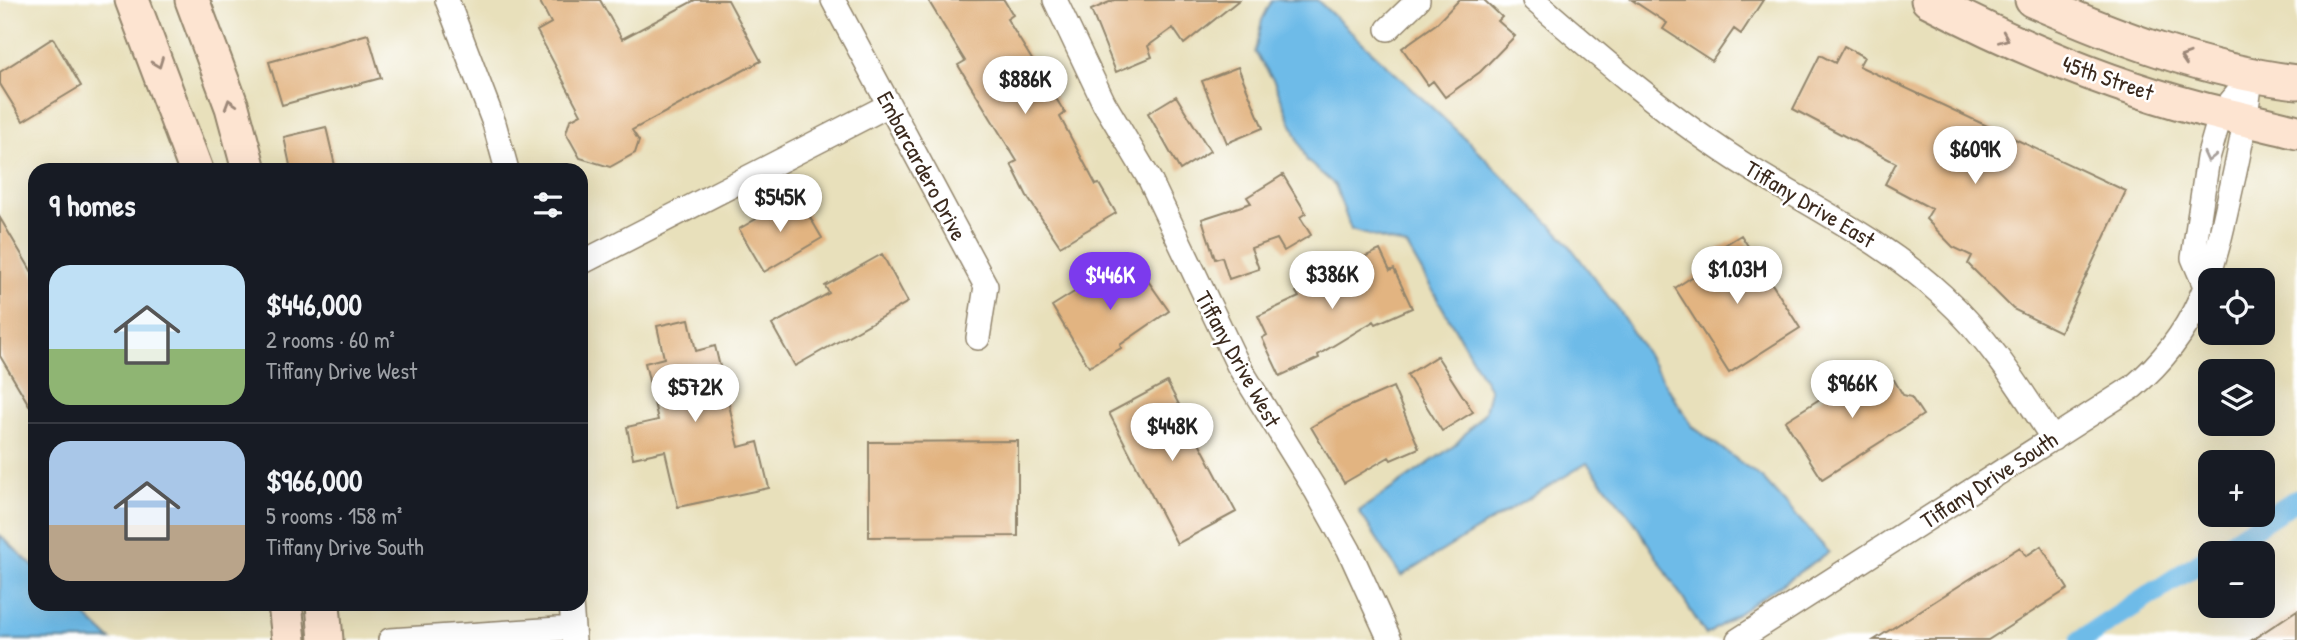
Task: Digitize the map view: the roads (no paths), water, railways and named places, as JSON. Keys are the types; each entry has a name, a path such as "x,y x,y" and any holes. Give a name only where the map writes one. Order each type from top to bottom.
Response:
{"main road":[{"path":"132,0 193,163"},
{"path":"192,0 232,107 247,163"},
{"name":"45th Street","path":"1928,0 1984,29 2058,61 2234,116 2297,132"},
{"name":"45th Street","path":"2032,0 2128,39 2251,77 2297,82"},
{"path":"286,611 289,640"},
{"path":"324,611 327,640"}],"street":[{"path":"447,0 494,123 505,163"},
{"name":"Embarcardero Drive","path":"833,0 986,286 978,338"},
{"name":"Tiffany Drive West","path":"1055,0 1104,103 1150,180 1238,365 1342,538 1390,640"},
{"path":"1388,29 1418,0"},
{"name":"Tiffany Drive East","path":"1534,0 1619,74 1681,122 1747,166 1874,242 1943,295 1980,333 2012,375 2053,439"},
{"name":"Tiffany Drive South","path":"1738,640 2053,439 2133,387 2155,369 2181,335 2205,286 2193,258 2208,158 2234,116 2251,77"},
{"path":"588,259 889,105"},
{"path":"390,640 573,634 571,611"}],"water":[{"path":"1272,0 1317,0 1471,144 1563,237 1620,312 1693,427 1763,479 1829,552 1706,635 1633,520 1587,463 1401,576 1359,511 1455,445 1485,412 1490,390 1407,246 1351,230 1335,185 1307,161 1274,81 1255,52 1262,20"},
{"path":"0,535 28,561 28,611 80,611 111,640 0,640"}],"waterway":[{"path":"2233,541 2297,499"},
{"path":"2081,640 2198,564"}]}
